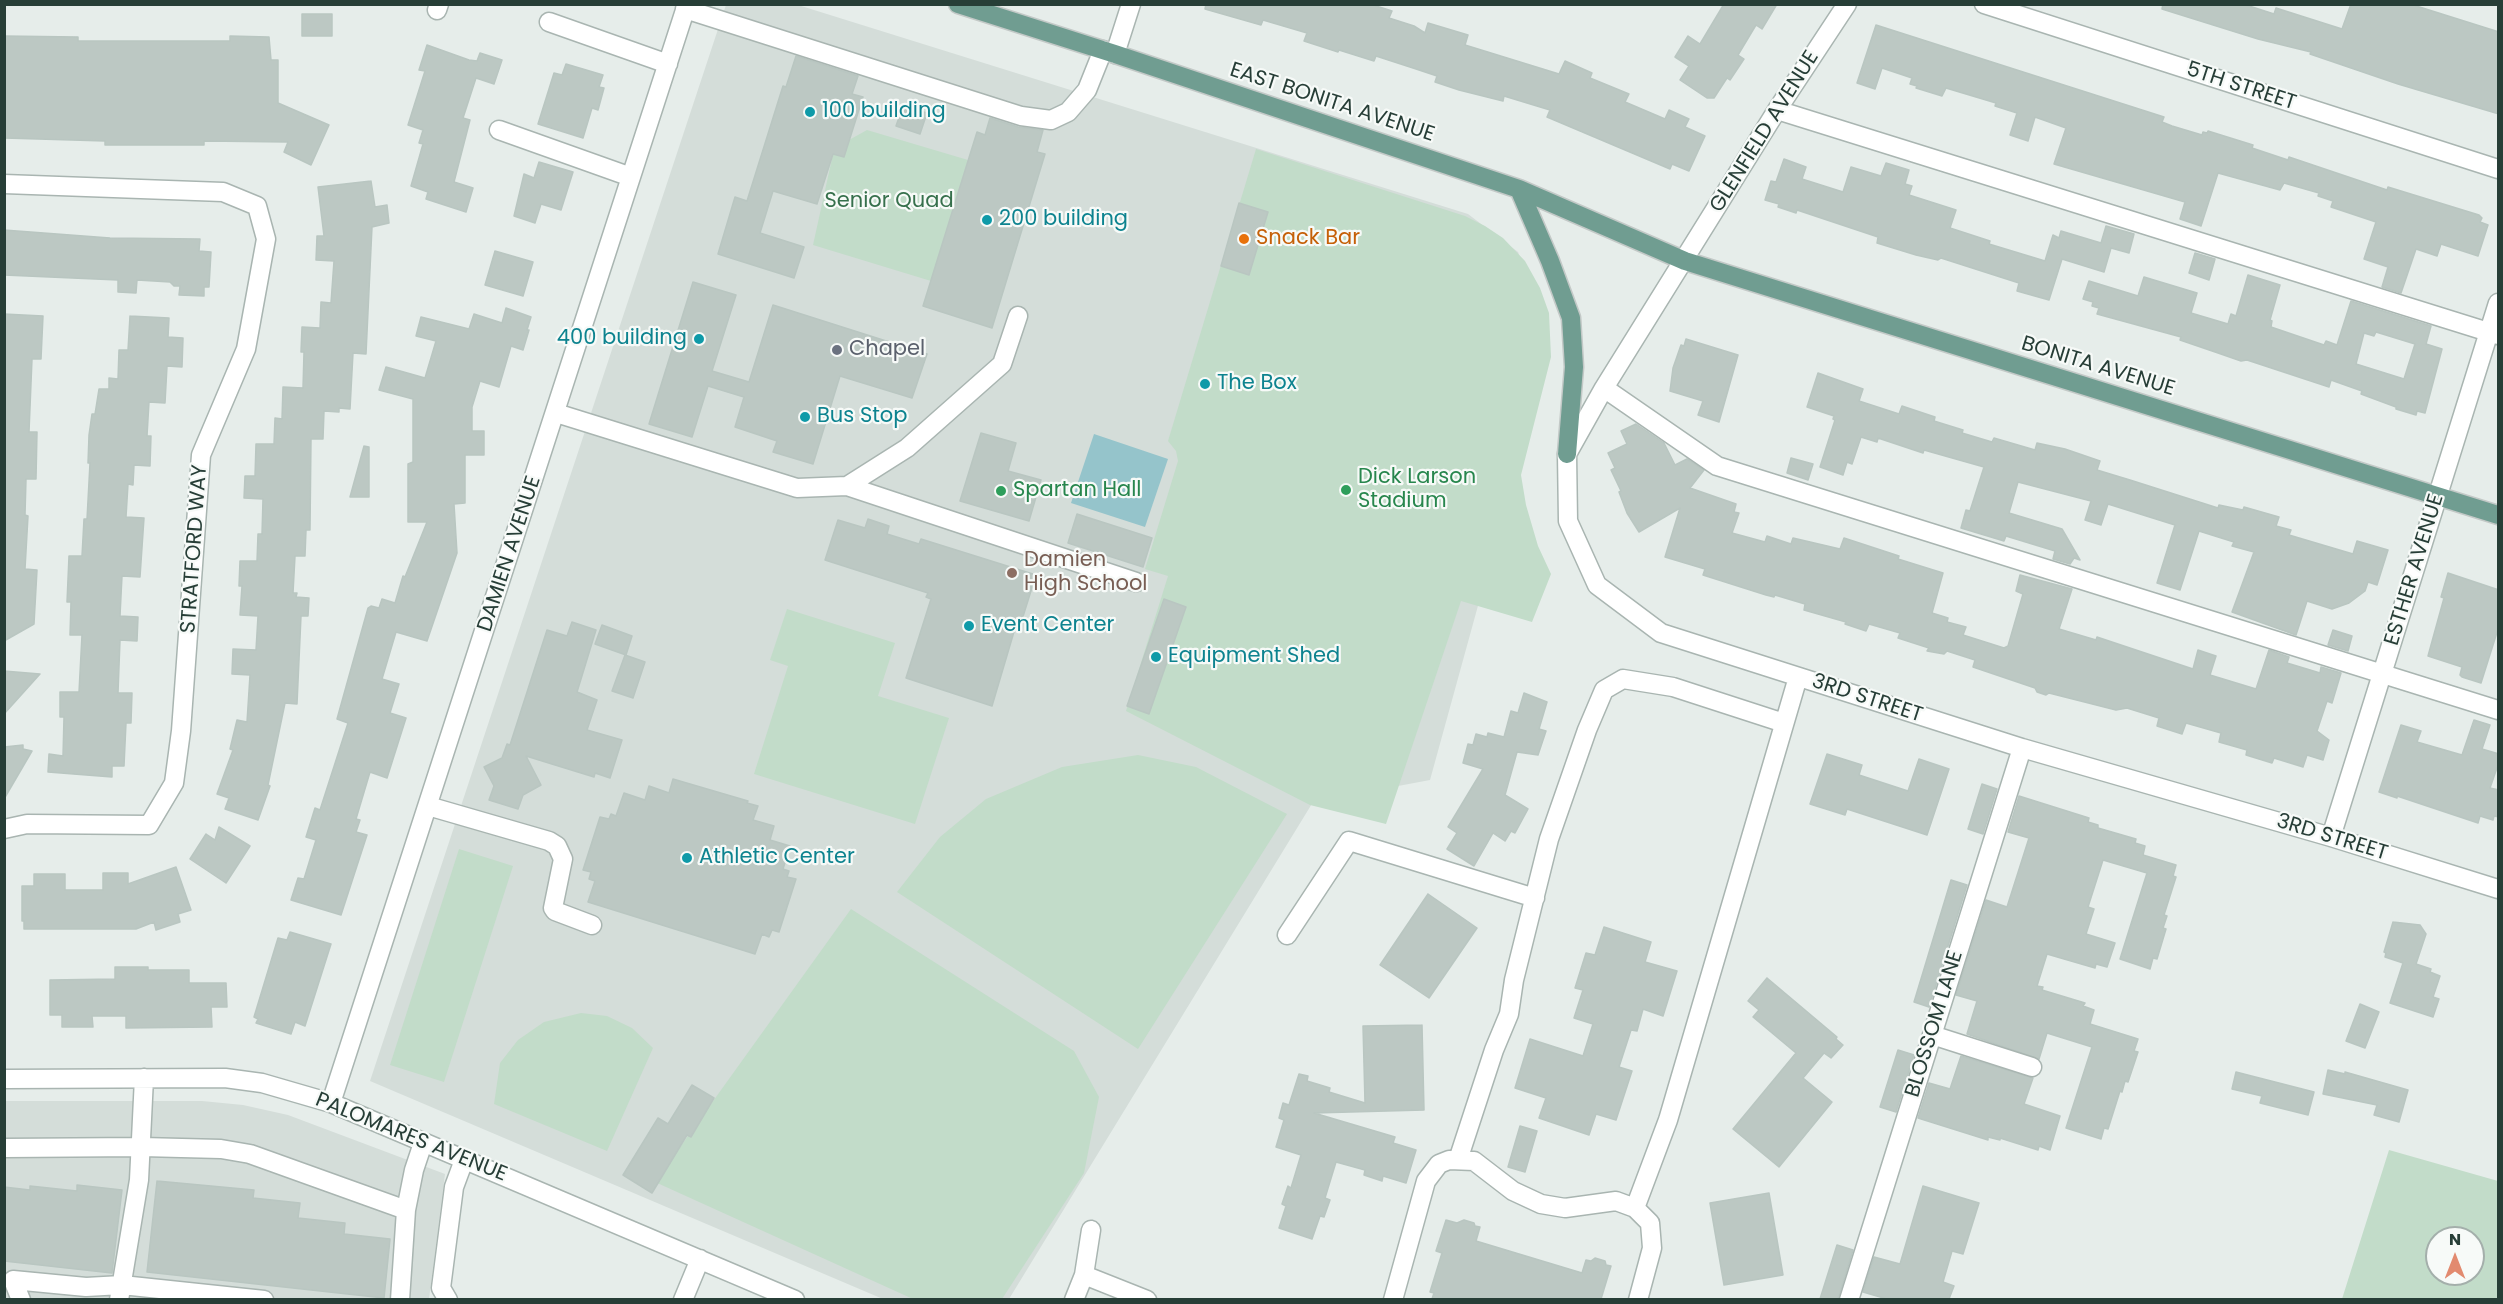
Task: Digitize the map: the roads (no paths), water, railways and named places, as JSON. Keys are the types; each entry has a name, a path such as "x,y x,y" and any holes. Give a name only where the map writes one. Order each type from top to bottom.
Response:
{"main road":[{"name":"EAST BONITA AVENUE","path":"958,4 1519,189 1685,261"},
{"path":"1519,189 1550,261 1571,318 1574,367 1567,454"},
{"name":"BONITA AVENUE","path":"1685,261 2499,515"}],"street":[{"path":"686,7 1021,116 1051,120 1068,112 1087,90 1109,52 1131,4"},
{"name":"GLENFIELD AVENUE","path":"1685,261 1777,110 1847,4"},
{"name":"5TH STREET","path":"1984,4 2499,169"},
{"name":"DAMIEN AVENUE","path":"331,1103 686,7"},
{"path":"549,22 668,64"},
{"path":"1777,110 2494,333"},
{"path":"499,130 631,177"},
{"name":"STRATFORD WAY","path":"4,184 223,192 257,206 266,239 246,349 201,455 181,731 174,783 149,825 27,824 4,829"},
{"path":"1567,454 1604,388 1685,261"},
{"name":"ESTHER AVENUE","path":"2331,837 2438,496 2494,333 2499,303"},
{"path":"847,486 907,448 1002,364 1018,316"},
{"path":"1604,388 1718,466 2499,710"},
{"path":"556,413 797,488 847,486 1136,582"},
{"name":"3RD STREET","path":"1567,454 1568,520 1597,585 1661,633 2022,748 2331,837 2499,889"},
{"path":"1635,1208 1668,1120 1798,677"},
{"path":"1458,1160 1509,1014 1514,980 1549,838 1587,730 1604,690 1623,679 1673,687 1784,723"},
{"name":"BLOSSOM LANE","path":"1849,1299 2022,748"},
{"path":"428,806 549,841 557,846 563,859 553,908 555,912 592,925"},
{"path":"1287,935 1350,841 1535,898"},
{"path":"1932,1035 2032,1067"},
{"path":"121,1292 142,1147 144,1078"},
{"name":"PALOMARES AVENUE","path":"4,1079 225,1078 262,1083 331,1103 795,1299"},
{"path":"399,1299 406,1210 414,1170 423,1143"},
{"path":"4,1148 221,1149 250,1154 406,1210"},
{"path":"448,1299 441,1288 454,1187 464,1160"},
{"path":"1393,1299 1426,1181 1439,1164 1449,1160 1458,1160 1474,1161 1513,1191 1541,1204 1565,1208 1616,1201 1635,1208 1650,1223 1652,1248 1638,1299"},
{"path":"1074,1299 1084,1275 1091,1230"},
{"path":"683,1299 700,1259"},
{"path":"1084,1275 1147,1299"},
{"path":"21,1299 13,1281 121,1292 264,1299"}],"water":[{"path":"1094,434 1168,459 1145,527 1071,503"}],"place":[{"name":"100 building","path":"810,112"},
{"name":"200 building","path":"987,220"},
{"name":"Snack Bar","path":"1244,239"},
{"name":"400 building","path":"699,339"},
{"name":"Chapel","path":"837,350"},
{"name":"The Box","path":"1205,384"},
{"name":"Bus Stop","path":"805,417"},
{"name":"Dick Larson Stadium","path":"1346,490"},
{"name":"Spartan Hall","path":"1001,491"},
{"name":"Damien High School","path":"1012,573"},
{"name":"Event Center","path":"969,626"},
{"name":"Equipment Shed","path":"1156,657"},
{"name":"Athletic Center","path":"687,858"}],"park label":[{"name":"Senior Quad","path":"889,202"}]}
